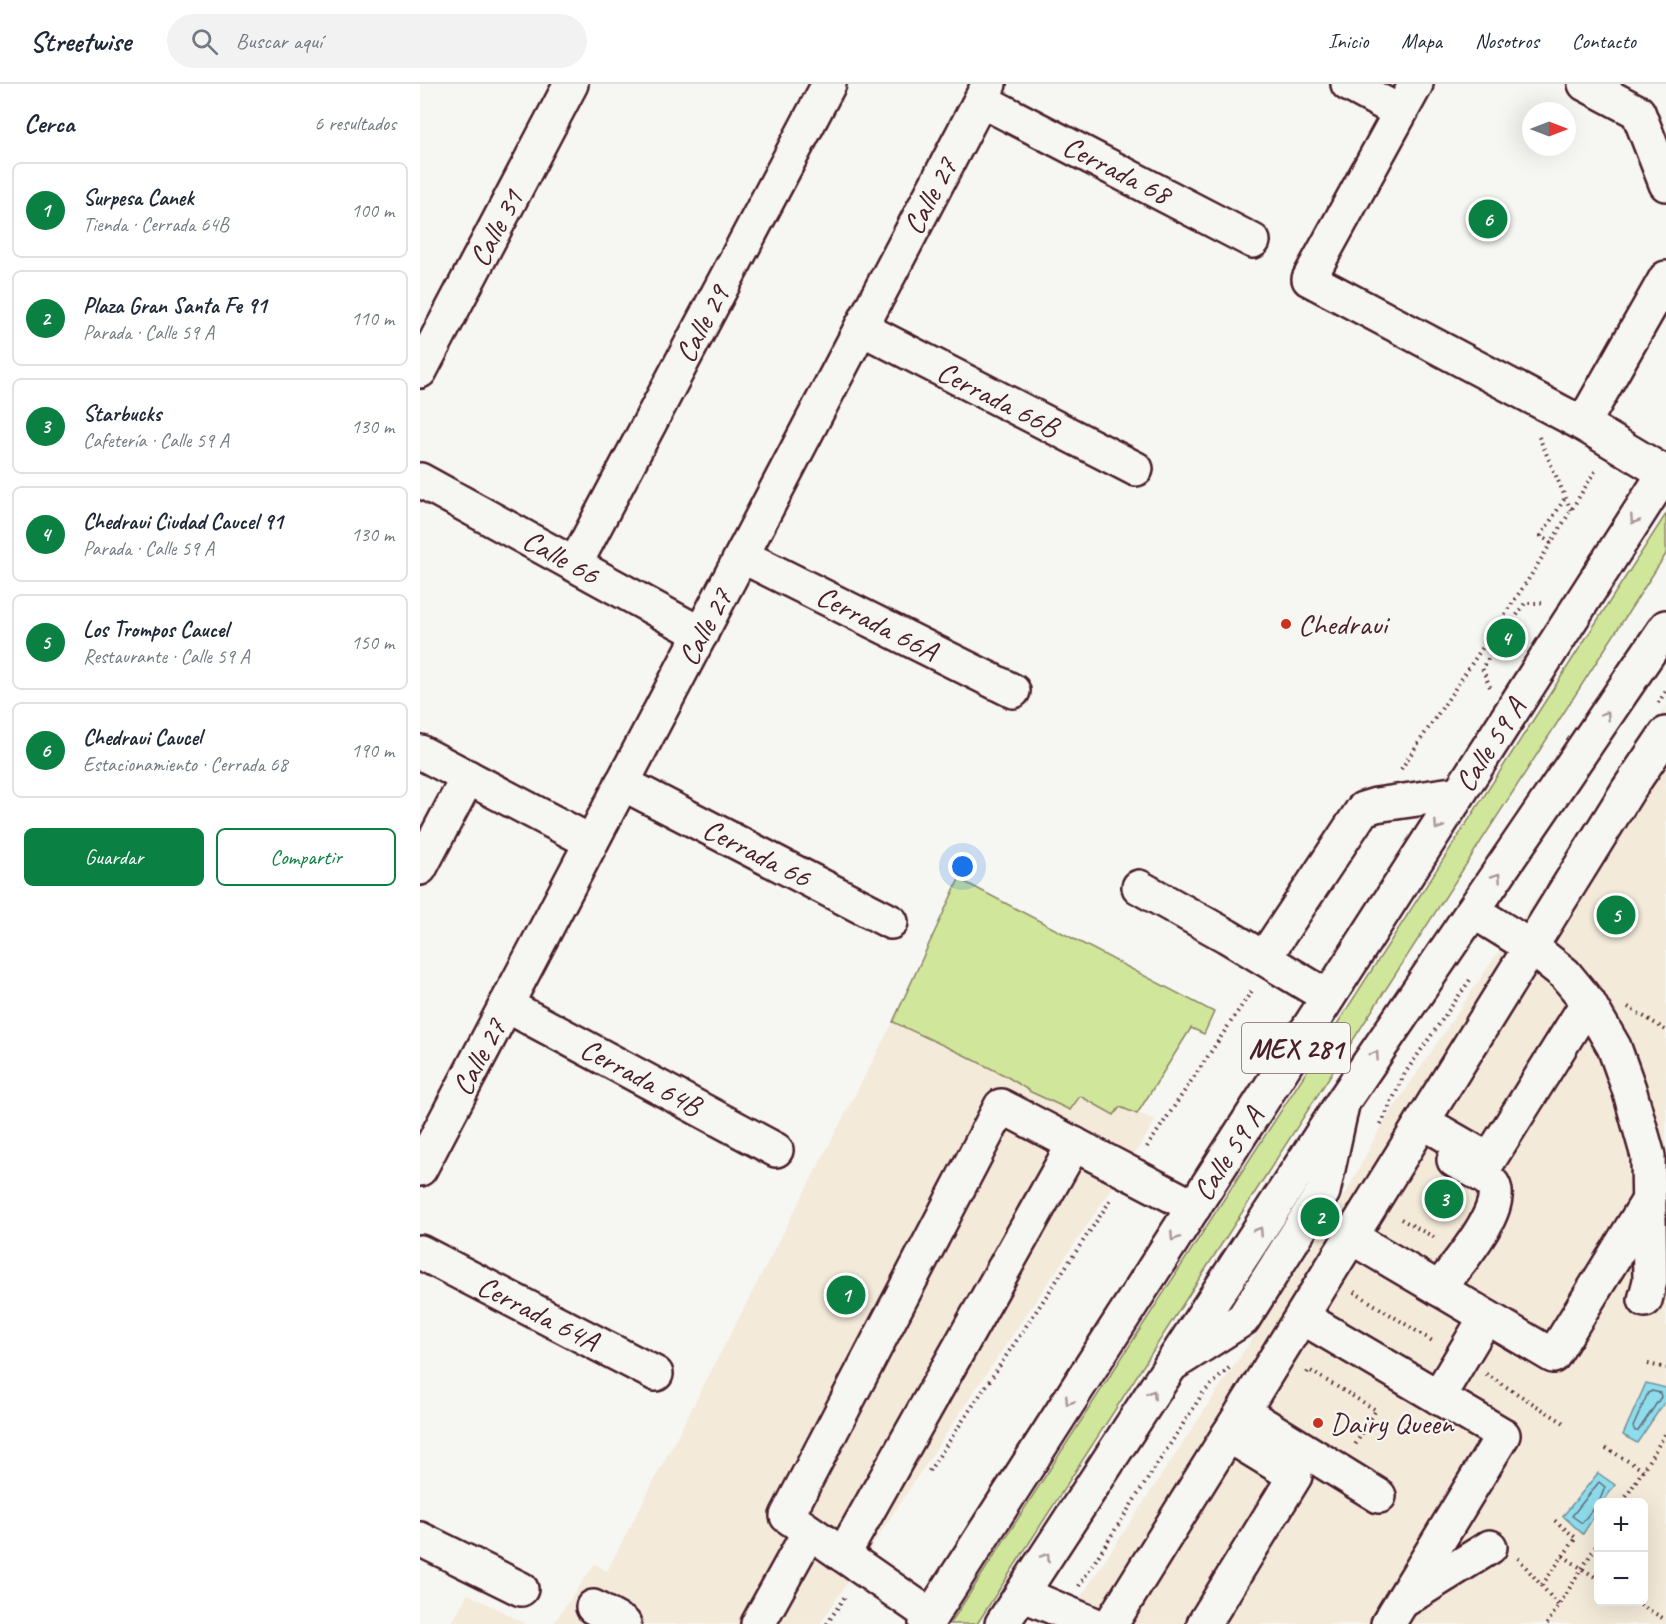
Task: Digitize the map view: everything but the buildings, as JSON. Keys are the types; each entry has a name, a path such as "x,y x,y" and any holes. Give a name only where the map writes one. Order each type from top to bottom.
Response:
{"street":[{"name":"Calle 31","path":"420,371 571,84"},
{"name":"Calle 29","path":"575,564 829,84"},
{"path":"1348,84 1400,112"},
{"path":"1416,84 1309,279 1583,424 1666,473"},
{"path":"1585,84 1638,112 1666,184"},
{"name":"Cerrada 68","path":"985,92 1253,241"},
{"name":"Calle 27","path":"420,1169 985,92"},
{"path":"1583,424 1666,278"},
{"name":"Cerrada 66B","path":"861,328 1136,469"},
{"name":"Calle 59 A","path":"928,1620 1666,473"},
{"name":"Calle 66","path":"420,480 701,634"},
{"name":"Cerrada 66A","path":"742,556 1013,692"},
{"name":"MEX 281","path":"1002,1624 1342,1103 1666,627"},
{"path":"1111,1624 1628,790 1666,734"},
{"path":"420,752 591,842"},
{"path":"420,868 468,777"},
{"name":"Cerrada 66","path":"622,783 891,922"},
{"path":"1268,960 1363,809 1376,805 1459,793"},
{"path":"1139,887 1328,997"},
{"path":"1473,911 1531,947 1565,974 1588,1002 1614,1047 1629,1089 1648,1156 1650,1281 1645,1300"},
{"path":"1418,1130 1489,1160 1588,1002"},
{"name":"Cerrada 64B","path":"506,1005 776,1150"},
{"path":"928,1620 843,1555 787,1516 1001,1106 1194,1206"},
{"path":"1418,1130 1493,1186 1496,1201 1490,1218 1440,1289"},
{"path":"843,1555 1074,1144"},
{"path":"1351,1237 1553,1356 1666,1172"},
{"name":"Cerrada 64A","path":"420,1252 656,1374"},
{"path":"1302,1317 1503,1435 1395,1613"},
{"path":"1438,1397 1486,1317"},
{"path":"1235,1423 1379,1496"},
{"path":"1204,1624 1295,1476 1235,1423"},
{"path":"758,1624 809,1532"},
{"path":"420,1539 520,1589"},
{"path":"1374,1624 1502,1550"},
{"path":"1022,1594 1093,1624"},
{"path":"593,1607 624,1624"}],"path":[{"path":"1537,432 1571,510"},
{"path":"1376,805 1530,577 1598,466"},
{"path":"1551,543 1541,536 1566,498"},
{"path":"1516,704 1488,685 1482,668 1525,603 1544,602 1571,620"},
{"path":"1145,1151 1268,960"},
{"path":"1622,1003 1666,1030"},
{"path":"925,1478 1115,1195"},
{"path":"1401,1219 1445,1244"},
{"path":"1648,1364 1666,1368"},
{"path":"1303,1379 1309,1370 1376,1410 1350,1454"},
{"path":"1626,1498 1666,1433"},
{"path":"1606,1448 1643,1470"},
{"path":"1542,1585 1576,1538 1553,1519"},
{"path":"1502,1550 1542,1585 1558,1605"},
{"path":"1547,1624 1594,1551"},
{"path":"1563,1556 1594,1576"},
{"path":"827,1624 846,1594"},
{"path":"1642,1606 1666,1620"}],"shaded area":[{"path":"1666,706 1666,1624 1063,1624 1339,1207 1379,1130"},
{"path":"893,1022 1006,1076 1031,1092 1070,1110 1080,1095 1114,1114 1120,1107 1156,1120 820,1624 553,1624 595,1564 607,1571"},
{"path":"468,1594 526,1624 451,1624"}],"green space":[{"path":"1666,514 1666,554 977,1624 950,1624"},
{"path":"959,879 1214,1012 1204,1034 1191,1028 1137,1114 1120,1107 1114,1115 1080,1096 1070,1110 1031,1092 1006,1076 966,1056 893,1022"}],"water":[{"path":"1646,1383 1666,1388 1666,1400 1637,1443 1623,1435"},
{"path":"1598,1473 1615,1485 1606,1498 1594,1498 1594,1516 1583,1534 1563,1516"}],"place":[{"name":"Chedraui Caucel","path":"1488,219"},
{"name":"Chedraui","path":"1286,624"},
{"name":"Chedraui Ciudad Caucel 91","path":"1506,638"},
{"name":"Los Trompos Caucel","path":"1616,915"},
{"name":"Starbucks","path":"1444,1199"},
{"name":"Plaza Gran Santa Fe 91","path":"1320,1217"},
{"name":"Surpesa Canek","path":"846,1295"},
{"name":"Dairy Queen","path":"1318,1423"}]}
